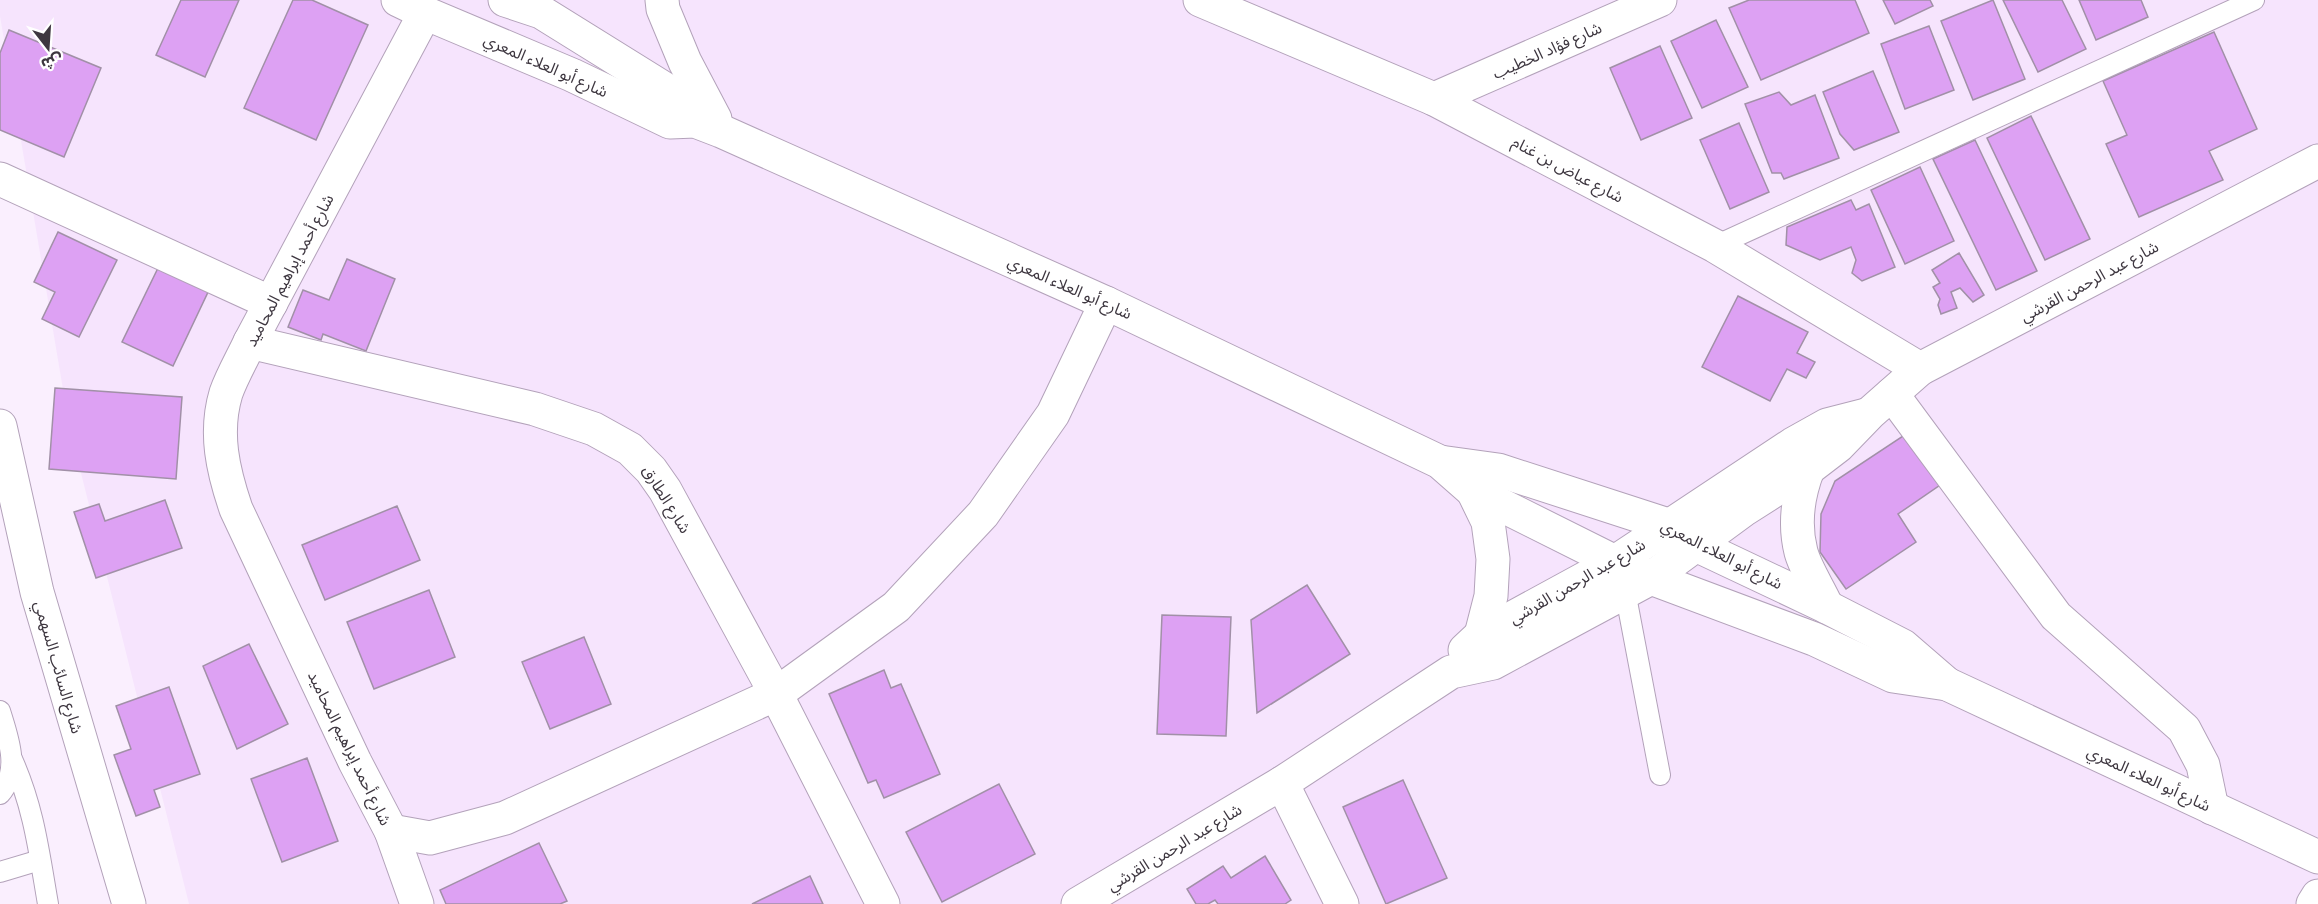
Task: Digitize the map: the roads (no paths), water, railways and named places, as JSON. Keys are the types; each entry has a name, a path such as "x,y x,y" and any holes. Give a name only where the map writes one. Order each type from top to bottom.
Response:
{"street":[{"name":"شارع أبو العلاء المعري","path":"505,0 548,6 681,99 708,126"},
{"path":"662,0 663,9 708,126"},
{"name":"شارع عياض بن غنام","path":"1200,0 1434,99 1714,246 1920,369"},
{"name":"شارع فؤاد الخطيب","path":"1434,99 1660,0"},
{"path":"501,44 548,6"},
{"name":"شارع أبو العلاء المعري","path":"411,7 501,44 670,122 708,126 1106,303 1440,462 1473,491 1630,577 1814,639 1893,676 1947,684"},
{"name":"شارع أحمد إبراهيم المحاميد","path":"411,7 227,392 221,417 220,446 226,480 236,508 264,571 391,831 430,838 505,818 776,694 896,607 983,514 1053,414 1106,303"},
{"name":"شارع عبد الرحمن القرشي","path":"1684,536 1745,509 1808,469 1838,446 1880,404 1920,369 2318,161"},
{"path":"0,179 271,303"},
{"name":"شارع الطارق","path":"250,342 535,409 594,429 630,449 651,470 664,490 776,694 883,904"},
{"path":"1880,404 2056,616 2184,729 2203,765 2212,808"},
{"name":"شارع عبد الرحمن القرشي","path":"1078,904 1282,783 1451,672 1493,663 1630,577 1684,536 1793,444 1827,425 1880,404"},
{"name":"شارع السائب السهمي","path":"0,426 37,592 129,904"},
{"name":"شارع أبو العلاء المعري","path":"1440,462 1498,470 1684,536 1903,646 1947,684 2318,857"},
{"path":"1808,469 1798,503 1801,553 1827,607"},
{"path":"1473,491 1488,522 1492,559 1491,596 1481,635"},
{"name":"شارع عبد الرحمن القرشي","path":"1451,672 1461,654 1481,635 1630,577"},
{"path":"1282,783 1342,904"},
{"path":"391,831 417,904"},
{"path":"2313,904 2318,896"}],"lane":[{"path":"1714,246 2254,0"},
{"path":"1630,577 1660,775"},
{"path":"0,711 12,759 29,802 35,825 48,904"},
{"path":"0,794 10,775 12,759"},
{"path":"0,872 40,860"}]}
